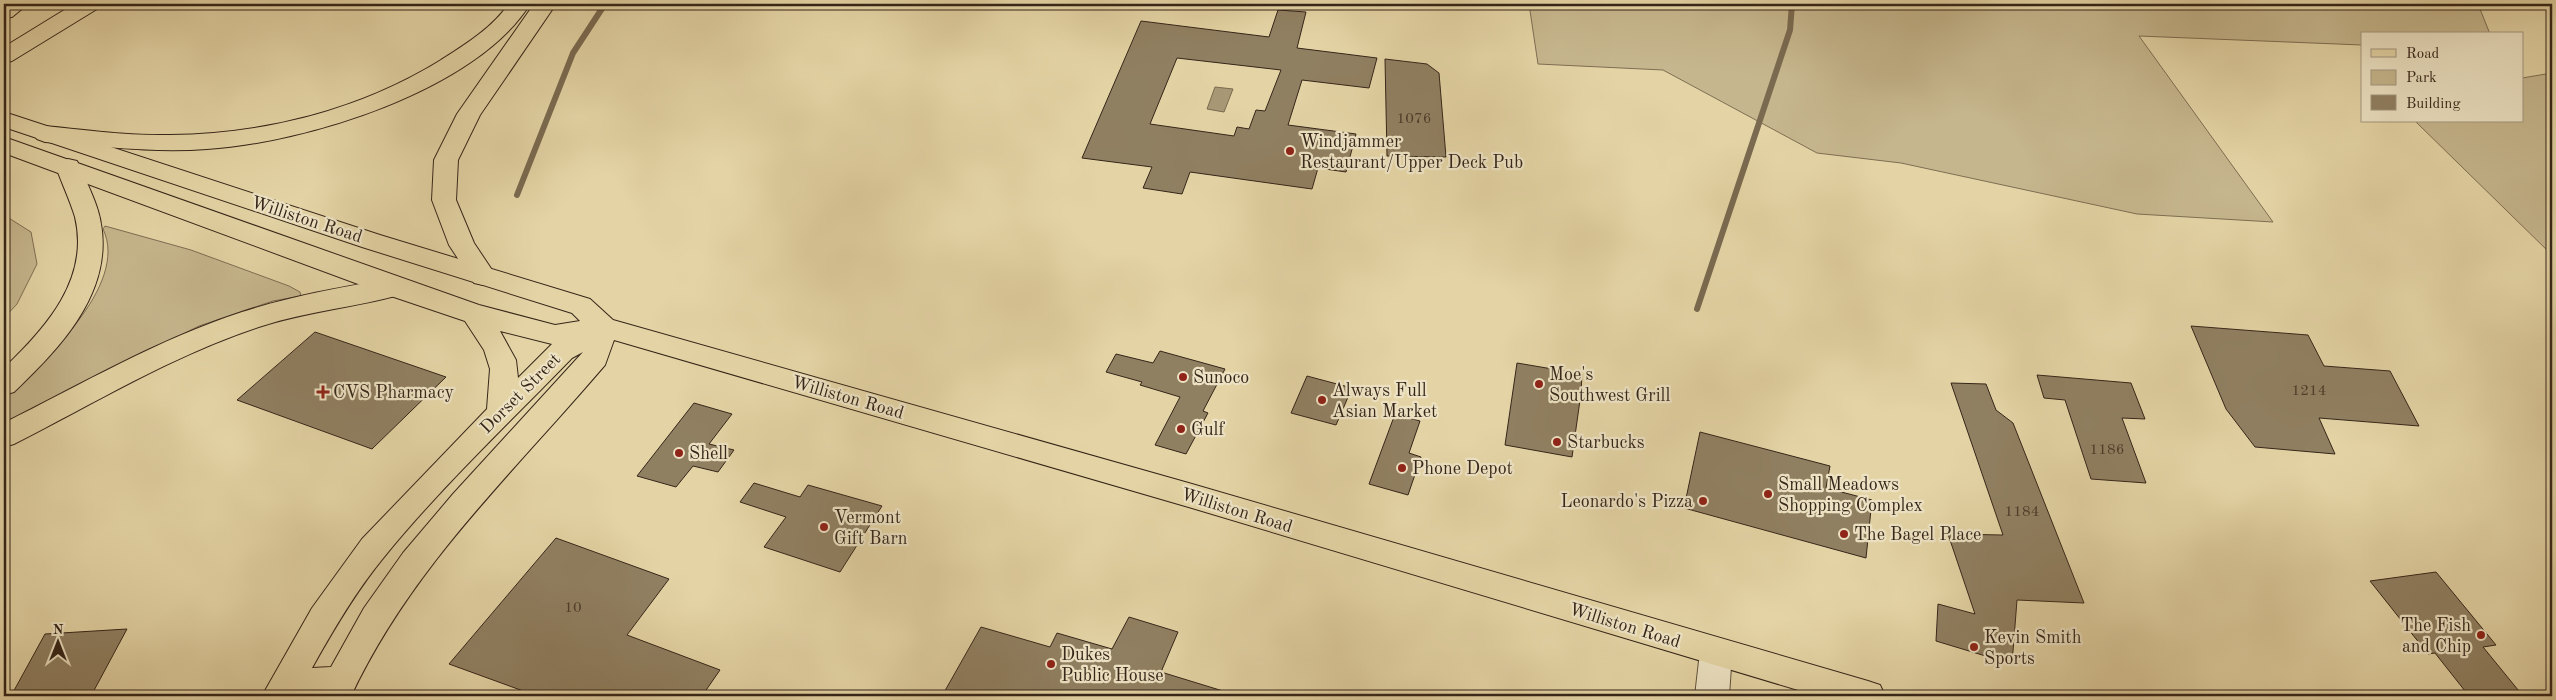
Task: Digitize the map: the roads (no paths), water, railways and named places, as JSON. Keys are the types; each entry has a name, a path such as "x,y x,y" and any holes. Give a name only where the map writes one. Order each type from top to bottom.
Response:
{"main road":[{"path":"4,12 17,4"},
{"path":"4,56 89,4"},
{"path":"45,134 145,142 204,142 240,138 313,123 413,86 470,52 514,12 519,4"},
{"path":"483,276 462,245 444,200 446,160 469,114 545,4"},
{"name":"Williston Road","path":"4,120 483,276 581,306 604,327"},
{"name":"Williston Road","path":"4,144 394,287 475,314 556,335 604,327 1202,499 1868,696"},
{"path":"4,384 20,369 61,322 84,281 90,262 89,224 68,167"},
{"path":"4,436 186,345 233,325 276,312 394,287"},
{"path":"475,314 499,350 505,364 501,412"},
{"name":"Dorset Street","path":"282,690 323,618 373,548 562,350 604,327"},
{"name":"Dorset Street","path":"337,689 361,641 392,593 444,525 595,358 604,327"},
{"path":"282,690 337,689"}],"street":[{"path":"1712,696 1716,652"}],"waterway":[{"path":"517,195 573,53 605,4"},
{"path":"1697,309 1790,30 1792,4"}],"place":[{"name":"Windjammer Restaurant/Upper Deck Pub","path":"1290,151"},
{"name":"Sunoco","path":"1183,377"},
{"name":"Moe's Southwest Grill","path":"1539,384"},
{"name":"CVS Pharmacy","path":"323,392"},
{"name":"Always Full Asian Market","path":"1322,400"},
{"name":"Gulf","path":"1181,429"},
{"name":"Starbucks","path":"1557,442"},
{"name":"Shell","path":"679,453"},
{"name":"Phone Depot","path":"1402,468"},
{"name":"Small Meadows Shopping Complex","path":"1768,494"},
{"name":"Leonardo's Pizza","path":"1703,501"},
{"name":"Vermont Gift Barn","path":"824,527"},
{"name":"The Bagel Place","path":"1844,534"},
{"name":"The Fish and Chip","path":"2481,635"},
{"name":"Kevin Smith Sports","path":"1974,647"},
{"name":"Dukes Public House","path":"1051,664"}]}
